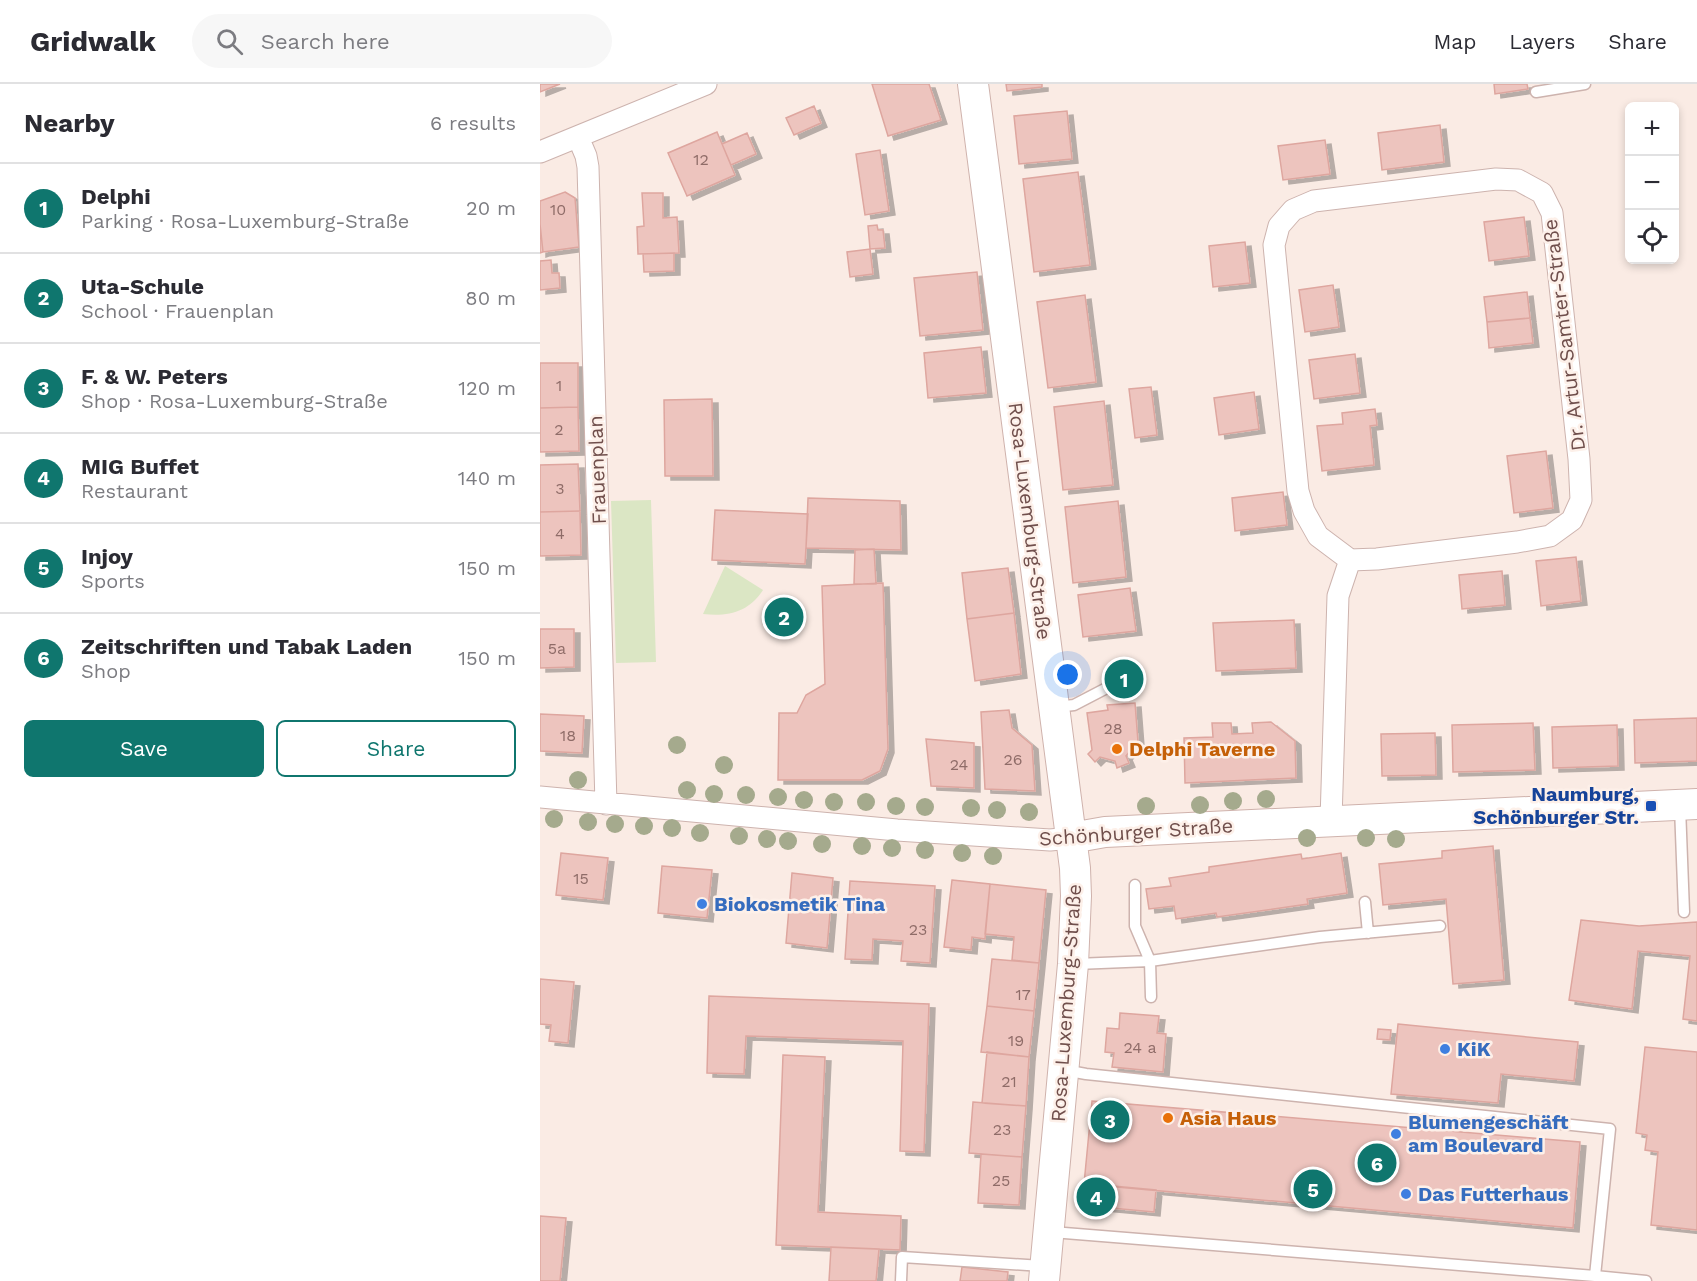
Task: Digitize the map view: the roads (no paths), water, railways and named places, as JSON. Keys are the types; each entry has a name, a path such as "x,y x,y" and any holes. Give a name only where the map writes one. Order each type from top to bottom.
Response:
{"main road":[{"name":"Rosa-Luxemburg-Straße","path":"973,84 1075,868 1073,964 1045,1274"},
{"name":"Schönburger Straße","path":"1071,838 1105,832 1688,804"}],"street":[{"path":"540,152 706,84"},
{"name":"Frauenplan","path":"578,138 588,166 606,804"},
{"name":"Dr. Artur-Samter-Straße","path":"1496,179 1518,180 1542,194 1552,213 1579,459 1581,500 1572,520 1550,536 1377,559 1350,560 1318,536 1304,511 1298,491 1274,245 1279,226 1293,210 1314,201 1496,179"},
{"path":"1331,820 1338,596 1350,560"},
{"name":"Schönburger Straße","path":"540,797 897,830 1050,840 1071,838"}],"lane":[{"path":"1536,92 1585,84"},
{"path":"1054,708 1074,705 1124,679"},
{"path":"1684,912 1688,804"},
{"path":"1135,885 1135,926 1150,961 1152,997"},
{"path":"1365,902 1368,933"},
{"path":"1073,964 1150,961 1320,937 1440,926"},
{"path":"1063,1070 1610,1129 1595,1275"},
{"path":"1048,1231 1646,1281"},
{"path":"900,1281 902,1257 1027,1264 1045,1274"}],"place":[{"name":"Uta-Schule","path":"784,617"},
{"name":"Delphi","path":"1124,679"},
{"name":"Delphi Taverne","path":"1117,749"},
{"name":"Naumburg, Schönburger Str.","path":"1651,806"},
{"name":"Biokosmetik Tina","path":"702,904"},
{"name":"KiK","path":"1445,1049"},
{"name":"Asia Haus","path":"1168,1118"},
{"name":"F. & W. Peters","path":"1110,1120"},
{"name":"Blumengeschäft am Boulevard","path":"1396,1134"},
{"name":"Zeitschriften und Tabak Laden","path":"1377,1163"},
{"name":"Injoy","path":"1313,1189"},
{"name":"Das Futterhaus","path":"1406,1194"},
{"name":"MIG Buffet","path":"1096,1197"}]}
